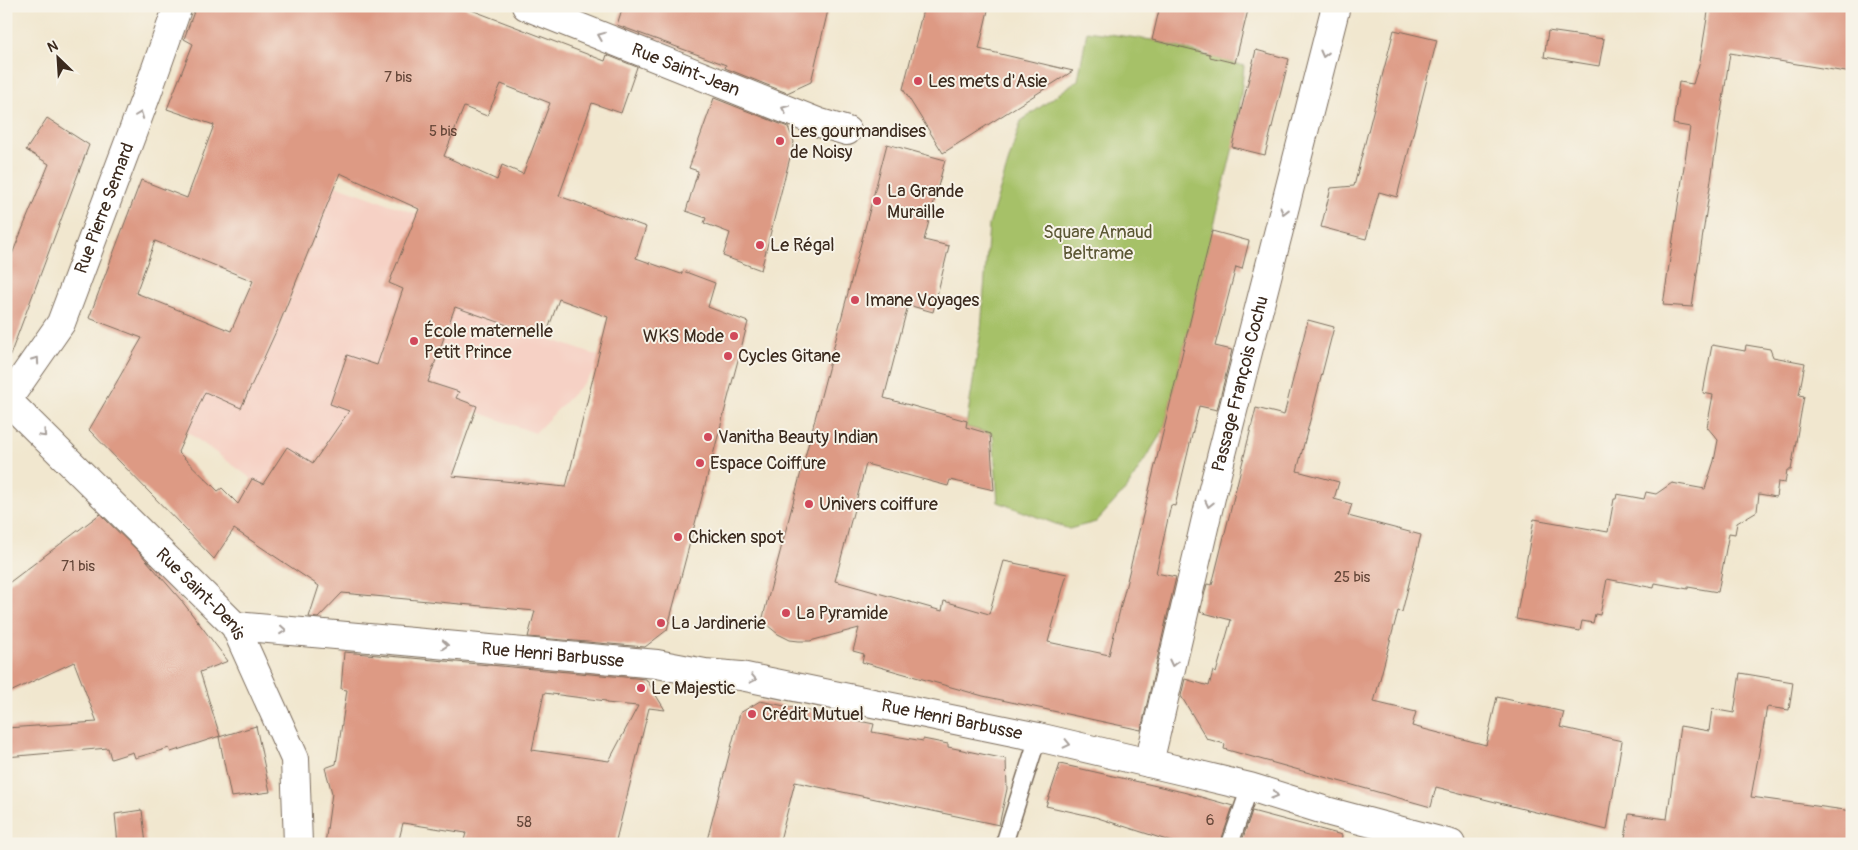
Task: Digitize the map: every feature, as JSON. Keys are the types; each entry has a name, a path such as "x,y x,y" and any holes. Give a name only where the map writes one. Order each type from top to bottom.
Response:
{"street":[{"name":"Rue Pierre Semard","path":"7,400 61,323 148,92 178,6"},
{"name":"Rue Saint-Jean","path":"526,6 820,123 847,131"},
{"name":"Passage François Cochu","path":"1149,763 1212,493 1336,6"},
{"name":"Rue Saint-Denis","path":"7,400 235,626 294,759 298,844"},
{"name":"Rue Henri Barbusse","path":"235,626 678,667 705,673 740,676 1038,737 1149,763 1250,787 1330,812 1451,844"}],"lane":[{"path":"1004,844 1038,737"},
{"path":"1230,844 1250,787"}],"shaded area":[{"name":"École maternelle Petit Prince","path":"335,185 417,214 389,283 598,356 595,371 535,433 475,411 313,463 287,447 263,484 252,479 186,431 203,391 241,408 279,327"}],"green space":[{"name":"Square Arnaud Beltrame","path":"1087,31 1152,40 1244,66 1237,131 1164,429 1127,488 1096,522 1069,529 998,502 993,434 966,427 981,330 989,225 1021,121 1078,80"}],"building":[{"path":"196,6 461,6 605,61 607,55 637,67 621,113 592,103 559,196 646,227 636,258 681,274 683,271 715,283 708,307 748,322 667,630 645,647 528,637 535,611 342,593 318,618 309,617 319,586 234,529 214,559 89,430 142,338 89,318 141,180 187,198 214,125 167,109 193,44 184,39","holes":["501,84 550,103 523,174 502,165 497,180 444,156 464,107 487,116","340,173 419,209 389,283 403,289 377,365 347,355 330,404 349,411 313,463 287,447 263,484 252,479 238,504 222,488 218,491 178,452 205,392 241,408 278,327","155,241 253,281 231,331 136,293","559,299 608,317 566,487 452,476 477,406 456,398 459,392 428,382 455,307 545,338"]},
{"path":"623,6 829,6 811,82 787,93 725,68 726,65 617,25"},
{"path":"924,6 989,6 979,49 1073,71 943,153 903,89"},
{"path":"1160,6 1249,6 1235,63 1210,57 1210,54 1152,40"},
{"path":"1709,6 1852,6 1852,73 1730,53 1692,307 1663,305 1690,127 1673,124 1679,82 1693,84 1700,61"},
{"path":"1394,30 1437,40 1397,197 1379,192 1366,239 1321,227 1331,188 1354,186"},
{"path":"1548,31 1604,39 1599,66 1544,57"},
{"path":"1256,50 1289,59 1265,155 1232,147"},
{"path":"714,98 788,127 794,142 761,270 723,256 730,233 704,223 706,218 686,211 698,171 689,168"},
{"path":"47,118 89,145 9,358 6,357 6,269 49,164 26,150"},
{"path":"887,144 945,160 924,240 949,246 933,312 908,305 884,398 967,421 966,427 990,434 994,490 950,480 948,486 866,464 835,581 942,611 944,601 989,614 1004,561 1067,574 1048,642 1109,655 1212,231 1249,241 1242,269 1236,267 1215,346 1232,350 1217,410 1199,406 1175,506 1171,505 1156,573 1176,577 1141,730 983,696 862,662 864,654 853,651 859,628 810,641 799,641 790,640 778,634 762,621"},
{"path":"1308,320 1334,327 1297,471 1339,482 1334,499 1352,504 1348,516 1421,535 1402,612 1398,611 1374,702 1416,712 1412,726 1486,745 1497,697 1564,712 1560,727 1622,741 1607,830 1436,787 1431,807 1224,749 1225,744 1207,739 1181,696 1185,679 1209,686 1213,671 1216,673 1231,620 1200,612 1207,584 1212,585 1256,408 1284,415"},
{"path":"1712,345 1745,351 1746,345 1770,349 1773,357 1805,363 1799,395 1804,396 1791,470 1787,470 1785,483 1778,482 1776,497 1759,494 1757,511 1737,523 1735,534 1729,533 1718,592 1655,583 1654,588 1607,579 1600,615 1595,614 1593,623 1582,621 1580,631 1516,619 1534,519 1608,532 1614,499 1616,499 1617,494 1644,499 1646,492 1656,494 1672,483 1705,489 1714,461 1718,440 1707,427 1713,395 1703,393"},
{"path":"100,514 140,553 181,600 228,661 200,672 220,736 171,752 169,748 135,758 133,752 111,759 108,748 6,757 6,728 97,722 74,662 6,694 6,585"},
{"path":"344,652 646,679 665,710 649,708 615,844 463,844 466,833 403,823 398,844 325,844 332,793 325,768 336,764 347,690 341,689","holes":["544,693 606,701 606,703 638,706 609,761 532,750"]},
{"path":"1740,673 1793,682 1789,710 1767,707 1751,797 1852,811 1852,844 1624,844 1629,814 1667,819 1680,726 1709,731 1712,709 1734,713"},
{"path":"760,701 874,724 872,732 948,744 948,747 1006,759 1007,789 999,825 795,782 779,844 706,844 740,713"},
{"path":"256,726 270,792 231,797 219,737"},
{"path":"1060,764 1183,792 1233,806 1220,844 1179,844 1095,817 1046,806"},
{"path":"142,810 146,844 118,844 115,814"},
{"path":"1252,811 1342,835 1341,844 1241,844"}],"place":[{"name":"Les mets d'Asie","path":"918,81"},
{"name":"Les gourmandises de Noisy","path":"780,141"},
{"name":"La Grande Muraille","path":"877,201"},
{"name":"Le Régal","path":"760,245"},
{"name":"Imane Voyages","path":"855,300"},
{"name":"WKS Mode","path":"734,336"},
{"name":"École maternelle Petit Prince","path":"414,341"},
{"name":"Cycles Gitane","path":"728,356"},
{"name":"Vanitha Beauty Indian","path":"708,437"},
{"name":"Espace Coiffure","path":"700,463"},
{"name":"Univers coiffure","path":"809,504"},
{"name":"Chicken spot","path":"678,537"},
{"name":"La Pyramide","path":"786,613"},
{"name":"La Jardinerie","path":"661,623"},
{"name":"Le Majestic","path":"641,688"},
{"name":"Crédit Mutuel","path":"752,714"}]}
